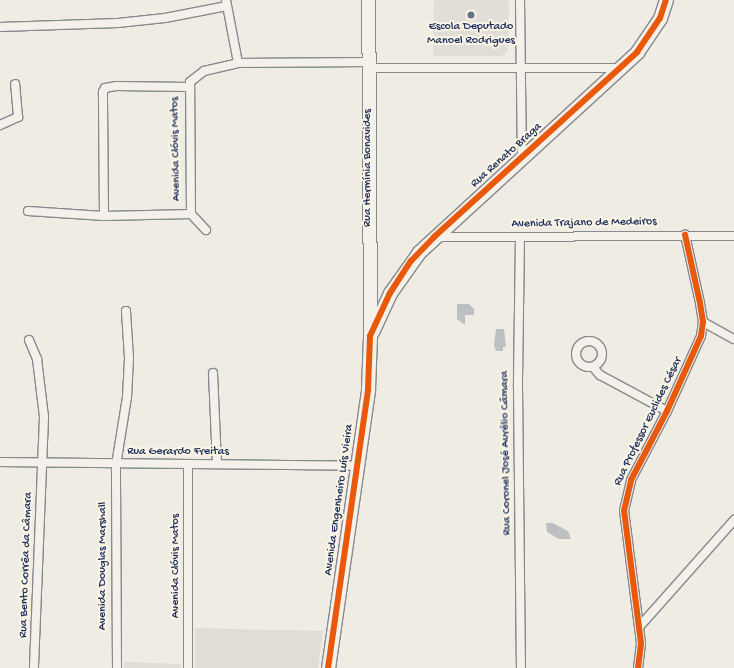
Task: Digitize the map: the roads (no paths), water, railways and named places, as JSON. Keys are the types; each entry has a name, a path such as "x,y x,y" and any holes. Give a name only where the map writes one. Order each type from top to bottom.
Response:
{"main road":[{"name":"Rua Hermínia Bonavides","path":"368,0 370,336"},
{"name":"Rua Renato Braga","path":"370,336 390,293 404,270 434,237 643,46 660,18 666,0"},
{"name":"Avenida Engenheiro Luís Vieira","path":"328,668 368,389 370,336"}],"street":[{"path":"520,0 522,158"},
{"path":"0,27 44,28 118,23 165,18 226,3 238,63"},
{"name":"Avenida Clóvis Matos","path":"206,230 191,214 189,87 190,82 204,71 238,63 520,68 620,68"},
{"path":"0,126 18,117 15,84"},
{"path":"104,216 102,98 105,88 116,86 189,87"},
{"path":"28,211 104,216 191,214"},
{"name":"Rua Professor Euclides César","path":"638,668 641,642 640,626 624,511 625,497 631,480 667,411 696,349 703,322 685,235"},
{"name":"Avenida Trajano de Medeiros","path":"434,237 734,236"},
{"name":"Rua Coronel José Aurélio Câmara","path":"520,237 518,387 521,668"},
{"name":"Avenida Douglas Marshall","path":"117,668 116,464 127,397 130,358 126,311"},
{"path":"703,322 734,339"},
{"name":"Rua Bento Corrêa da Câmara","path":"29,340 35,353 40,374 44,417 34,668"},
{"path":"593,366 600,375 667,411"},
{"path":"213,373 218,464"},
{"name":"Rua Gerardo Freitas","path":"0,462 356,466"},
{"name":"Avenida Clóvis Matos","path":"188,465 188,668"},
{"path":"640,626 734,520"}],"place":[{"name":"Escola Deputado Manoel Rodrigues","path":"471,15"}]}
